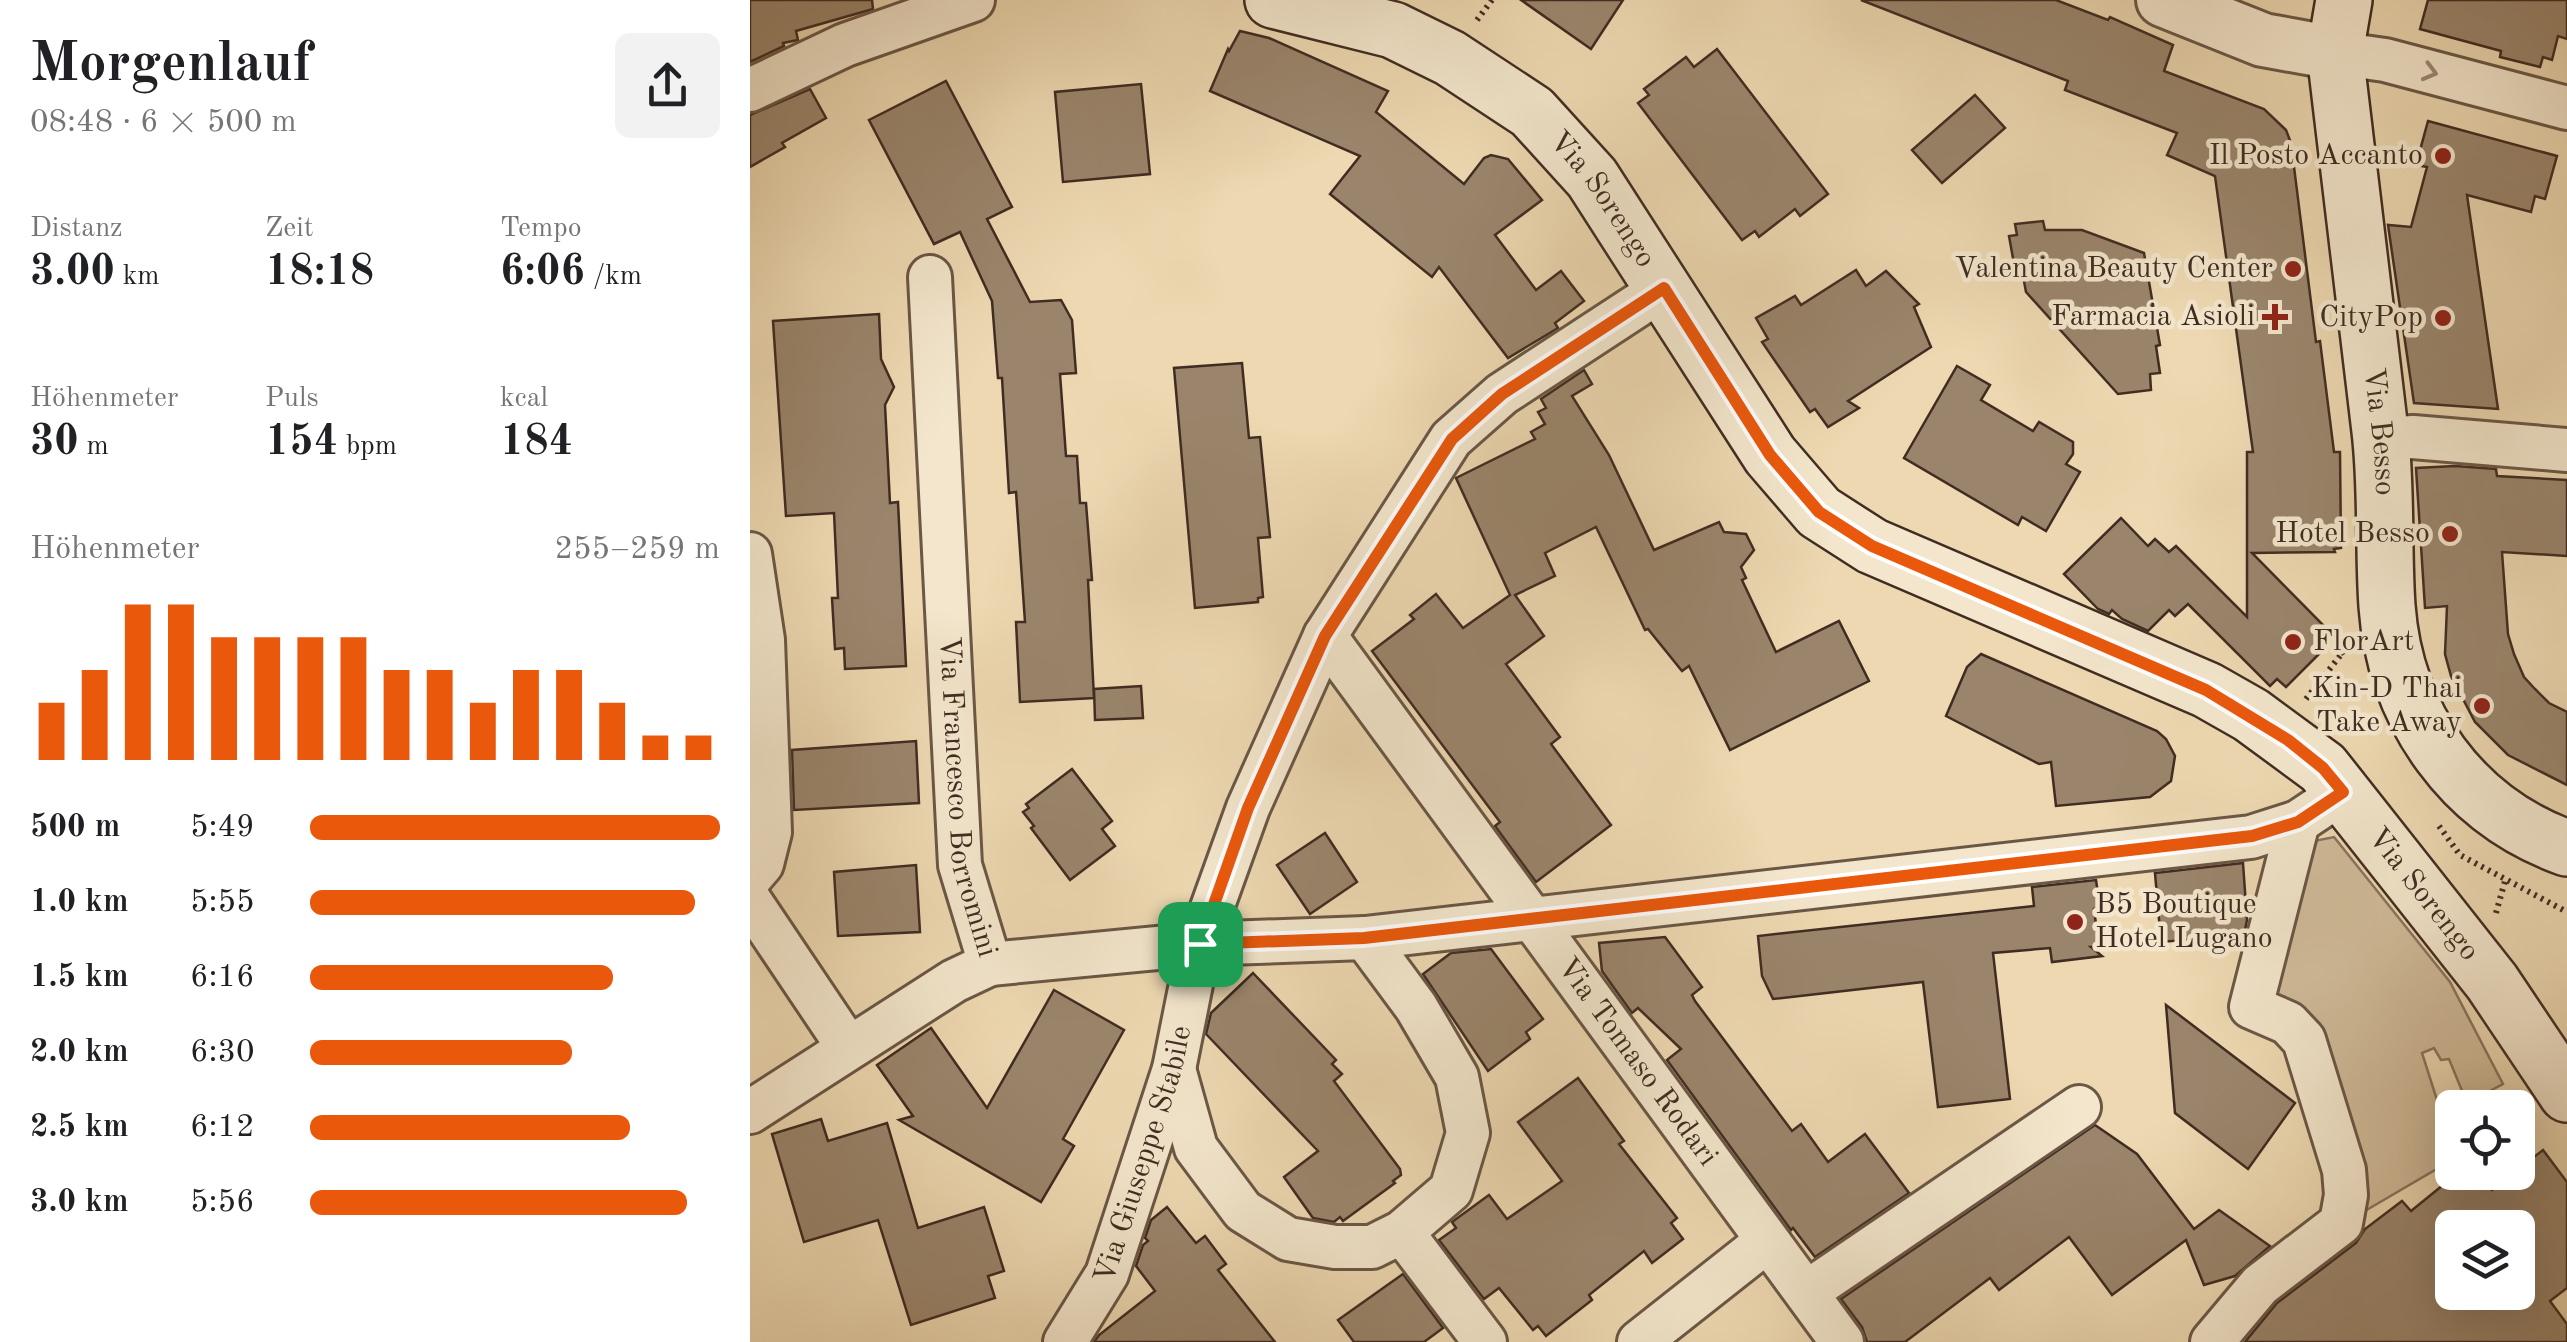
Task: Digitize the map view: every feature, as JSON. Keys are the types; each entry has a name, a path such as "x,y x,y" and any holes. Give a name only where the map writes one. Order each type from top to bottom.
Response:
{"main road":[{"name":"Via Sorengo","path":"1273,0 1394,30 1450,58 1532,112 1592,178 1770,455 1819,512 1872,546 2206,690 2288,740 2323,768 2492,982 2567,1094"},
{"name":"Via Besso","path":"2344,0 2335,53 2381,439 2387,611 2398,665 2413,708 2459,781 2512,823 2567,848"}],"street":[{"path":"750,90 844,45 973,0"},
{"path":"2163,0 2264,40 2385,60 2567,108"},
{"name":"Via Francesco Borromini","path":"930,278 960,865 990,964 1200,944 1364,938 2252,836 2298,822 2343,792"},
{"name":"Via Giuseppe Stabile","path":"1065,1342 1108,1274 1174,1069 1200,944 1248,808 1325,636 1452,439 1502,394 1664,288"},
{"path":"2381,439 2412,437 2567,450"},
{"path":"750,554 762,640 770,832 762,864 750,878"},
{"name":"Via Tomaso Rodari","path":"1325,636 1842,1342"},
{"path":"2212,1342 2260,1285 2340,1222 2346,1195 2344,1170 2304,1040 2288,1023 2250,1007 2298,822"},
{"path":"750,901 848,1047"},
{"path":"1174,1069 1196,1148 1243,1211 1288,1239 1335,1247 1372,1247 1402,1232 1451,1190 1468,1133 1457,1077 1416,1007 1364,938"},
{"path":"750,1112 954,981 990,964"},
{"path":"1807,1292 2078,1106"},
{"path":"1402,1232 1485,1342"},
{"path":"1639,1342 1766,1241"}],"path":[{"path":"2300,706 2344,652"},
{"path":"2506,881 2567,912"}],"shaded area":[{"path":"2334,837 2450,982 2503,1084 2492,1090 2462,1090 2449,1059 2441,1060 2434,1048 2422,1053 2435,1094 2435,1170 2358,1215 2267,1005 2314,841"}],"building":[{"path":"750,0 872,0 873,9 796,31 798,40 783,43 784,46 750,62"},
{"path":"1521,0 1623,0 1591,49"},
{"path":"1861,0 2056,0 2108,20 2110,17 2173,45 2164,71 2264,109 2286,130 2291,143 2334,452 2340,452 2341,548 2334,549 2335,552 2252,553 2328,630 2321,637 2329,644 2286,687 2277,679 2270,686 2188,604 2175,616 2169,610 2148,631 2112,610 2109,614 2098,609 2064,574 2121,518 2148,546 2155,539 2169,552 2176,546 2247,617 2247,452 2253,452 2215,176 2167,155 2177,133 2065,90 2068,81"},
{"path":"2428,0 2567,0 2567,39 2558,36 2552,60 2543,57 2540,67 2500,57 2501,51 2420,29"},
{"path":"1240,31 1269,38 1388,91 1376,112 1464,184 1484,158 1491,155 1508,159 1542,200 1495,235 1536,290 1561,271 1584,301 1555,323 1558,328 1508,358 1439,267 1432,277 1330,194 1360,156 1210,91"},
{"path":"1717,49 1828,194 1800,216 1795,209 1759,237 1755,231 1742,240 1638,103 1649,95 1644,89 1686,57 1694,67"},
{"path":"946,81 1012,207 987,219 1030,302 1061,300 1072,320 1076,373 1060,374 1066,456 1077,456 1080,503 1086,503 1094,698 1020,702 1016,622 1025,622 1016,492 1009,493 1002,378 998,378 992,301 960,232 934,244 869,120"},
{"path":"1141,84 1150,174 1063,182 1055,92"},
{"path":"810,89 826,118 750,167 750,115"},
{"path":"1975,95 2005,128 1942,183 1912,150"},
{"path":"2428,121 2557,156 2545,199 2535,196 2531,212 2467,195 2498,409 2414,403 2388,225 2411,227 2427,167 2416,165"},
{"path":"2043,221 2045,230 2082,230 2144,253 2160,345 2156,346 2160,373 2150,374 2151,390 2118,394 2026,292 2021,265 2014,264 2009,236 2017,235 2015,224"},
{"path":"1856,270 1866,286 1886,271 1919,304 1914,307 1931,347 1848,401 1859,408 1828,427 1815,409 1810,412 1762,342 1768,339 1756,318 1795,296 1801,305"},
{"path":"879,314 881,359 894,387 885,405 890,503 898,502 906,666 845,669 844,648 835,649 832,598 838,598 834,513 786,516 773,321"},
{"path":"1242,363 1249,438 1260,437 1270,537 1258,538 1263,597 1258,602 1195,608 1174,368"},
{"path":"1957,366 1990,385 1981,400 2033,431 2039,422 2073,442 2073,454 2066,464 2080,472 2046,531 2022,517 2018,525 1904,458"},
{"path":"1584,370 1592,384 1572,396 1609,455 1654,550 1719,522 1724,532 1746,534 1754,550 1741,567 1746,578 1742,580 1776,652 1839,621 1869,681 1730,750 1689,666 1682,671 1645,630 1596,527 1545,553 1555,576 1515,595 1544,636 1506,664 1560,737 1551,744 1611,825 1536,882 1495,826 1500,822 1372,651 1414,619 1410,615 1436,594 1463,628 1510,595 1456,478 1535,439 1531,432 1545,424 1538,412 1546,408 1541,399"},
{"path":"2416,468 2496,469 2497,476 2567,480 2567,556 2502,552 2508,634 2514,654 2524,677 2549,703 2567,712 2567,785 2508,755 2475,722 2451,676 2445,654 2447,606 2425,608"},
{"path":"1981,654 2157,731 2175,756 2171,781 2150,797 2056,806 2051,762 2039,764 1946,716 1967,667"},
{"path":"1141,686 1143,718 1095,720 1094,689"},
{"path":"916,741 919,803 794,810 792,750"},
{"path":"1072,769 1112,821 1102,829 1115,846 1070,880 1023,812 1029,808 1026,804"},
{"path":"1325,833 1357,882 1310,914 1277,865"},
{"path":"2243,863 2247,920 2244,935 2161,942 2155,873"},
{"path":"916,865 920,932 838,936 834,872"},
{"path":"2096,880 2100,908 2094,909 2099,947 2091,947 2102,956 2052,962 2050,948 1993,953 2010,1099 1938,1107 1923,982 1773,999 1762,976 1758,936 2034,906 2032,887"},
{"path":"1665,937 1702,987 1692,995 1695,1001 1792,1131 1801,1124 1828,1162 1865,1134 1909,1193 1815,1257 1667,1060 1681,1049 1638,1008 1632,1013 1602,971 1599,943"},
{"path":"1491,949 1543,1019 1526,1032 1530,1039 1488,1071 1423,974 1451,953"},
{"path":"1253,973 1336,1060 1332,1064 1342,1074 1334,1081 1400,1169 1395,1183 1343,1221 1340,1217 1334,1222 1313,1218 1284,1177 1318,1151 1206,1034 1211,1013"},
{"path":"1054,990 1124,1030 1063,1139 1074,1146 1041,1202 899,1120 913,1116 877,1065 931,1028 987,1108"},
{"path":"2166,1005 2295,1103 2248,1169 2175,1113"},
{"path":"1578,1078 1624,1141 1619,1144 1677,1218 1671,1223 1683,1239 1652,1263 1644,1251 1546,1336 1538,1326 1533,1330 1499,1288 1484,1299 1439,1240 1456,1228 1452,1222 1489,1195 1507,1219 1562,1181 1518,1122"},
{"path":"821,1119 828,1141 887,1123 918,1228 984,1207 1004,1271 988,1276 995,1298 911,1325 878,1220 804,1242 772,1134"},
{"path":"2095,1125 2137,1154 2194,1229 2219,1210 2270,1246 2235,1276 2204,1285 2186,1240 2112,1295 2069,1237 1999,1290 1990,1278 1905,1342 1867,1342 1862,1327 1841,1299"},
{"path":"2543,1150 2567,1182 2567,1288 2550,1301 2567,1324 2567,1342 2245,1342 2277,1303 2356,1243 2365,1229 2402,1201 2411,1211 2437,1190 2535,1190 2535,1156"},
{"path":"1167,1207 1196,1243 1205,1236 1226,1264 1218,1270 1275,1342 1094,1342 1155,1291 1136,1266 1148,1241 1145,1238 1151,1220"},
{"path":"1403,1274 1443,1328 1424,1342 1354,1342 1338,1320"}],"place":[{"name":"Il Posto Accanto","path":"2443,156"},
{"name":"Valentina Beauty Center","path":"2293,269"},
{"name":"Farmacia Asioli","path":"2275,317"},
{"name":"CityPop","path":"2443,318"},
{"name":"Hotel Besso","path":"2450,534"},
{"name":"FlorArt","path":"2293,642"},
{"name":"Kin-D Thai Take Away","path":"2482,706"},
{"name":"B5 Boutique Hotel Lugano","path":"2075,922"}],"route":[{"path":"1664,288 1770,455 1819,512 1872,546 2206,690 2288,740 2323,768 2343,792 2298,822 2252,836 1531,921 1364,938 1200,944 1248,808 1325,636 1452,439 1502,394 1664,288"}]}
